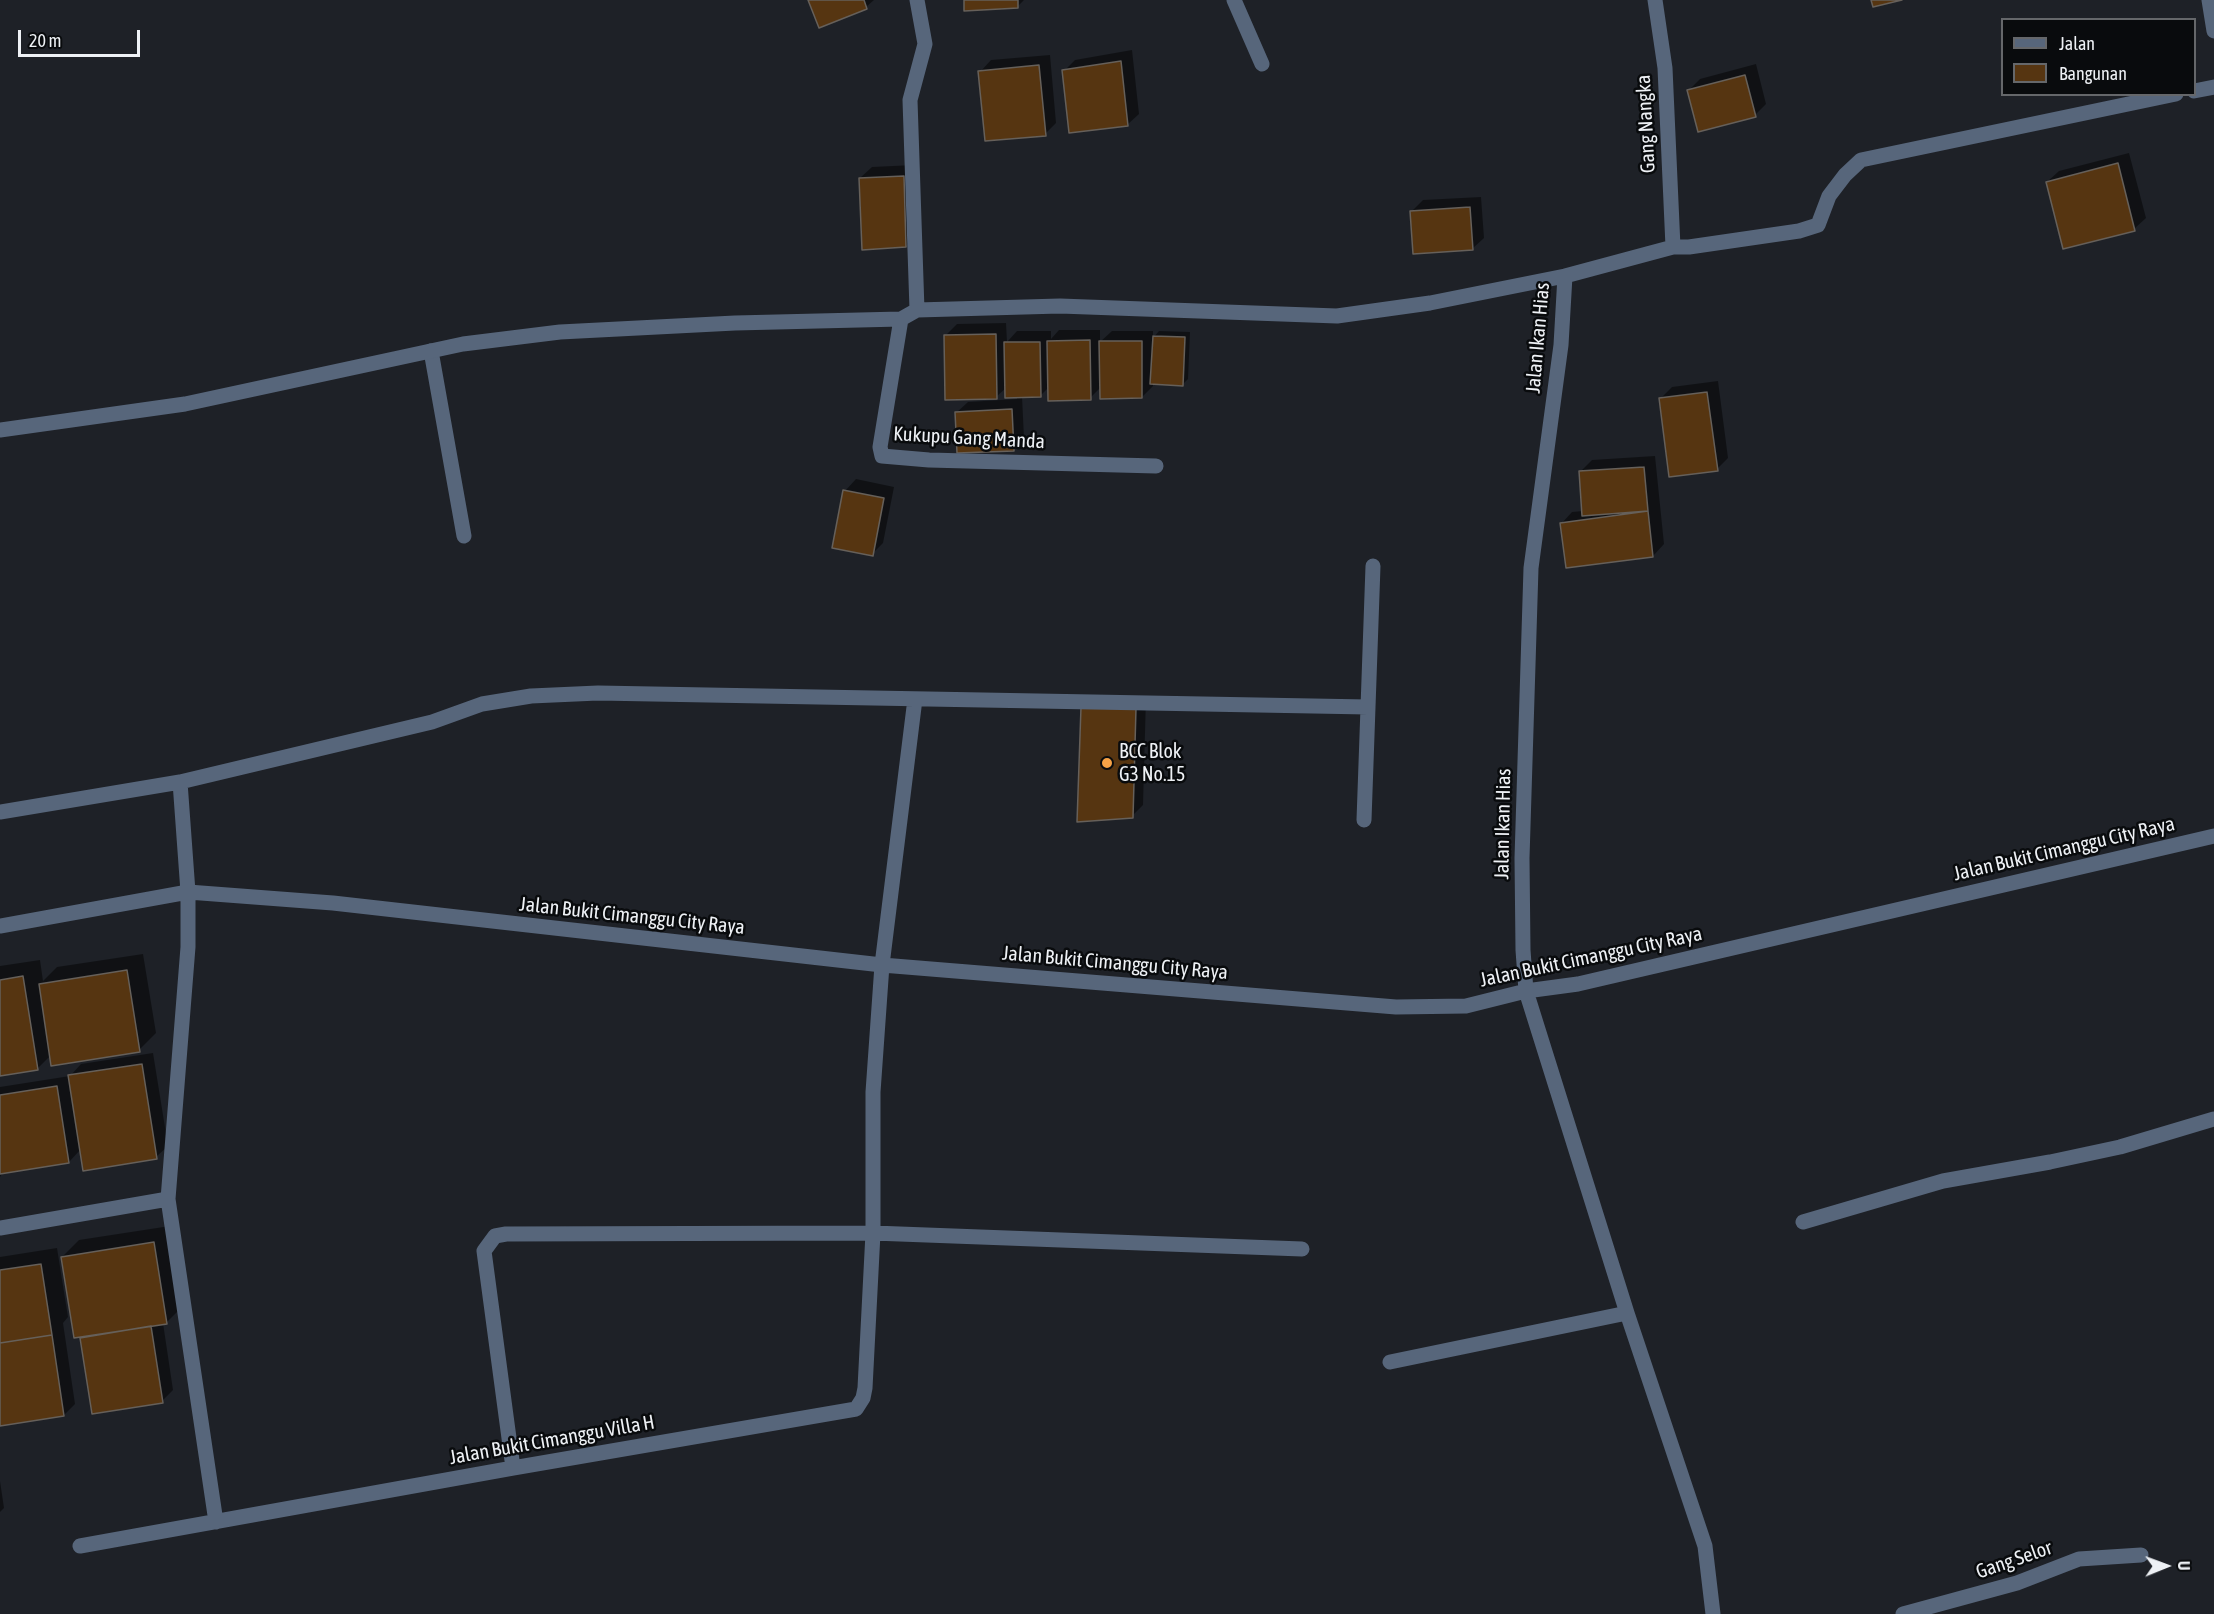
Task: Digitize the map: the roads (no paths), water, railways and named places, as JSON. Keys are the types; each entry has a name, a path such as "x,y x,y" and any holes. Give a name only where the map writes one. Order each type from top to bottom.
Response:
{"street":[{"path":"917,0 925,44 910,100 917,310"},
{"path":"1234,0 1262,63"},
{"name":"Gang Nangka","path":"1655,0 1665,68 1673,248"},
{"path":"2209,0 2214,31"},
{"path":"2196,91 2214,87"},
{"name":"Jalan Ikan Hias","path":"1713,1614 1705,1546 1627,1313 1526,991 1522,858 1532,568 1561,345 1565,276 1673,248 1798,231 1818,225 1829,196 1845,175 1861,160 2166,96"},
{"path":"0,430 185,404 463,344 560,332 735,323 901,319 917,310 1059,306 1337,316 1430,303 1565,276"},
{"name":"Kukupu Gang Manda","path":"901,319 880,447 882,456 929,460 1156,466"},
{"path":"431,351 464,536"},
{"path":"1364,820 1373,566"},
{"path":"0,812 180,782 432,723 482,704 531,696 597,693 1368,707"},
{"path":"873,1233 873,1092 882,965 915,699"},
{"path":"180,782 188,892 187,958 168,1198 216,1522"},
{"name":"Jalan Bukit Cimanggu City Raya","path":"0,926 188,892 333,903 882,965 1396,1007 1466,1006 1526,991 1578,984 2214,836"},
{"path":"1803,1222 1942,1181 2120,1147 2214,1119"},
{"path":"0,1228 168,1198"},
{"path":"513,1467 484,1251 495,1236 506,1234 873,1233 1302,1249"},
{"name":"Jalan Bukit Cimanggu Villa H","path":"80,1546 513,1467 856,1409 863,1398 865,1388 873,1233"},
{"path":"1390,1362 1627,1313"},
{"name":"Gang Selor","path":"1903,1614 2017,1583 2079,1559 2141,1555"}],"place":[{"name":"BCC Blok G3 No.15","path":"1107,763"}]}
